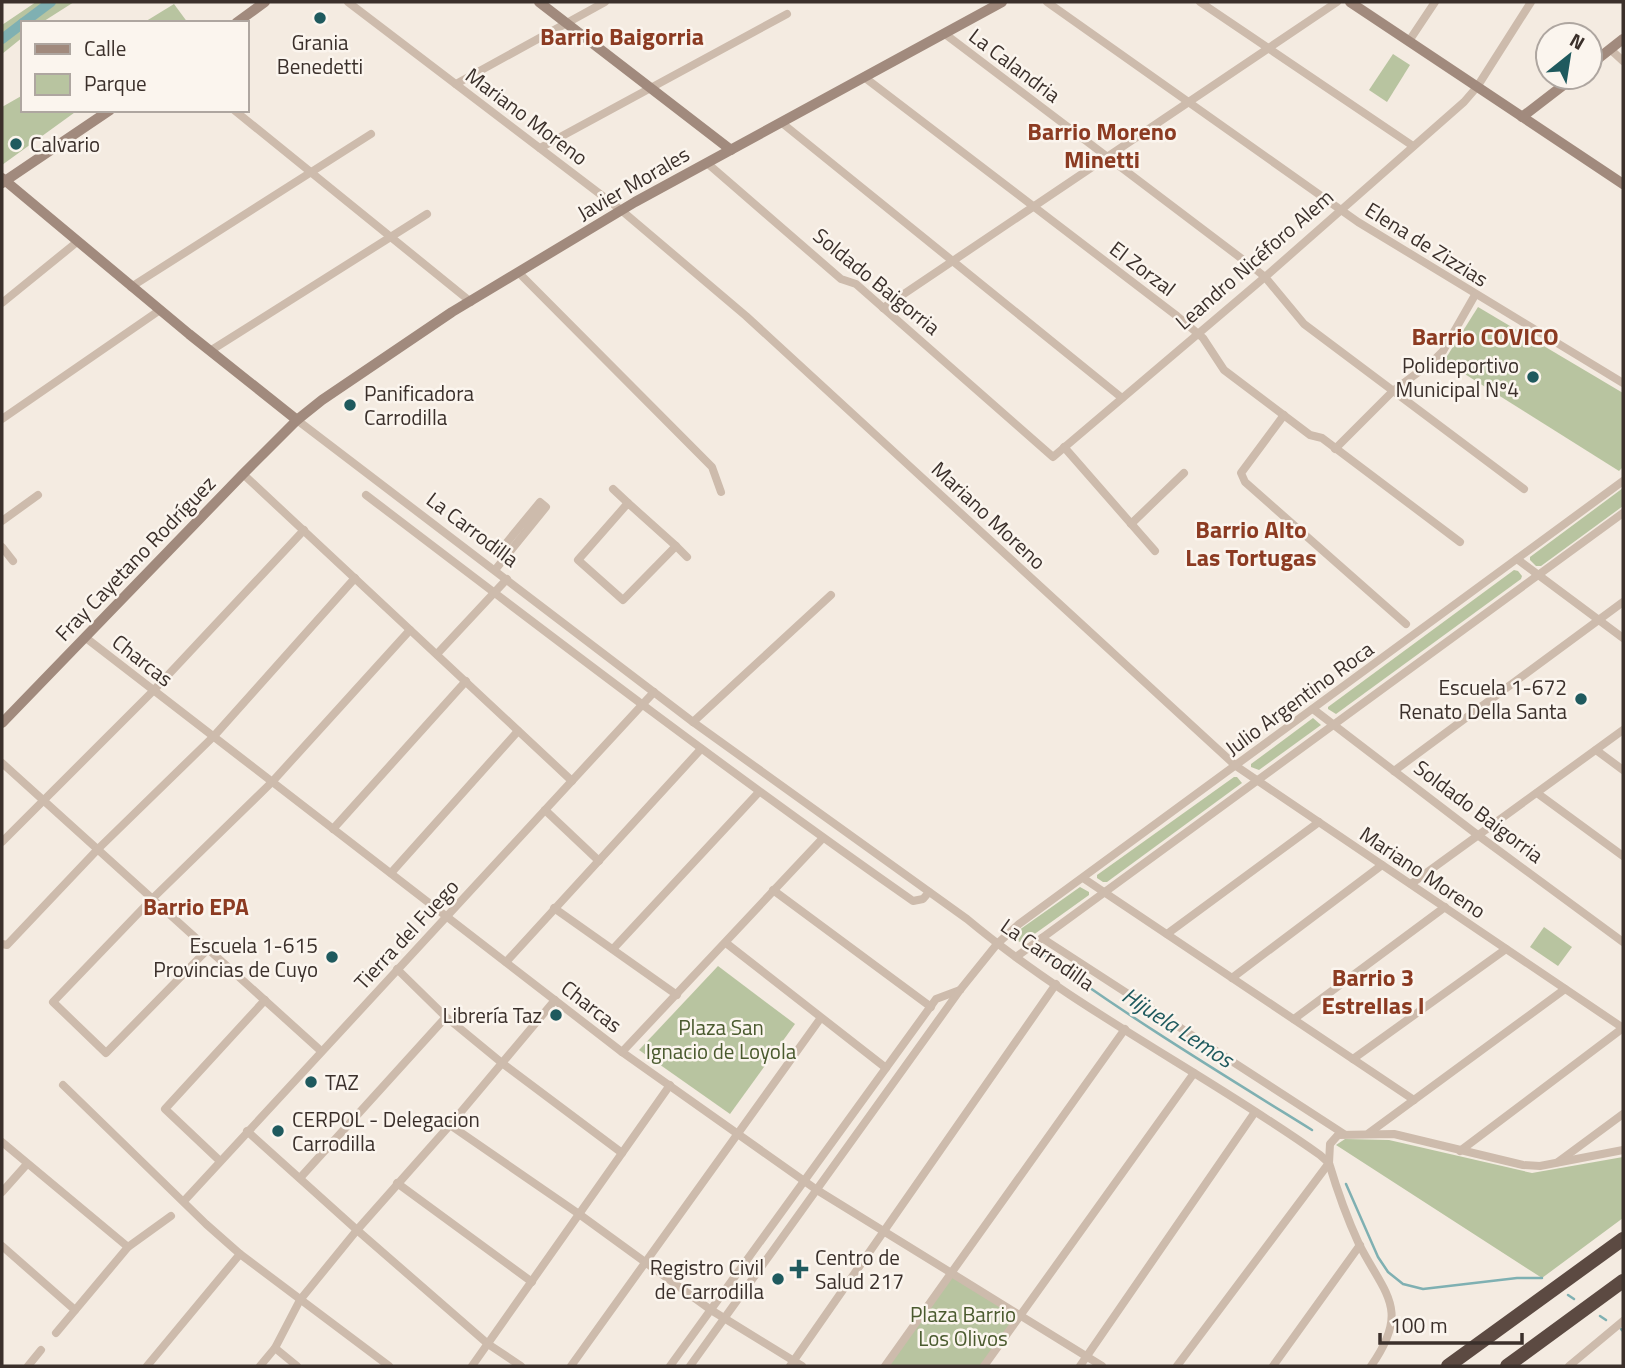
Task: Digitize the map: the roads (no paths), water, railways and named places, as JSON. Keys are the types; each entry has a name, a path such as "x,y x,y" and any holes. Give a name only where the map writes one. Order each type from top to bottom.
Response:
{"highway":[{"path":"1448,1366 1623,1239"},
{"path":"1507,1366 1623,1281"}],"street":[{"path":"239,21 265,2"},
{"name":"Mariano Moreno","path":"348,2 621,210 835,396 1236,766 1623,1028"},
{"path":"539,2 731,150"},
{"path":"456,84 605,2"},
{"name":"Javier Morales","path":"298,420 452,312 621,210 1003,2"},
{"name":"Elena de Zizzias","path":"1047,2 1358,222 1623,383"},
{"path":"1200,2 1413,146"},
{"path":"883,308 1337,2"},
{"path":"1350,2 1623,184"},
{"path":"1409,41 1435,2"},
{"name":"Leandro Nicéforo Alem","path":"1053,457 1265,277 1464,102 1477,87 1531,2"},
{"path":"540,148 787,14"},
{"name":"La Calandria","path":"944,34 1265,277 1304,324 1524,489"},
{"path":"1604,54 1623,39"},
{"path":"1610,49 1623,61"},
{"name":"El Zorzal","path":"864,78 1197,333 1224,370 1310,435 1322,438 1460,542"},
{"path":"1522,117 1556,91"},
{"path":"3,181 107,112"},
{"path":"237,112 471,302"},
{"path":"782,123 1122,398"},
{"path":"131,287 371,134"},
{"name":"Soldado Baigorria","path":"707,163 841,279 856,284 1053,457"},
{"name":"La Carrodilla","path":"3,181 298,420 693,722 997,944 1290,1133 1329,1163"},
{"path":"210,351 427,214"},
{"path":"2,303 77,242"},
{"path":"519,273 712,467 721,492"},
{"path":"1335,449 1393,391 1443,351 1475,295"},
{"path":"2,419 160,310"},
{"path":"1284,415 1241,472 1245,482 1406,624"},
{"name":"Fray Cayetano Rodríguez","path":"2,723 298,420"},
{"path":"1064,447 1155,551"},
{"path":"1131,524 1184,473"},
{"path":"243,474 572,781"},
{"name":"Julio Argentino Roca","path":"690,1366 960,990 997,944 1019,924 1623,481"},
{"path":"613,489 687,557"},
{"path":"2,521 38,495"},
{"name":"La Carrodilla","path":"366,495 642,706 823,838 913,901 923,899 929,892"},
{"path":"495,570 510,552 546,507 540,502 503,547 510,552"},
{"path":"628,503 578,561 623,600 676,546"},
{"name":"Julio Argentino Roca","path":"1016,957 1623,513"},
{"path":"2,842 154,690 304,530"},
{"path":"2,547 13,561"},
{"path":"1517,559 1623,638"},
{"path":"3,945 214,736 355,578"},
{"path":"437,654 507,579"},
{"path":"693,722 831,595"},
{"path":"1394,771 1623,603"},
{"path":"208,949 106,1053 53,1002 152,899 272,782 410,629"},
{"name":"Charcas","path":"86,638 622,1052 817,1190 1102,1366"},
{"path":"333,829 466,681"},
{"name":"Tierra del Fuego","path":"184,1201 654,692"},
{"name":"Soldado Baigorria","path":"1313,709 1623,942"},
{"path":"1411,884 1623,730"},
{"path":"391,873 518,731"},
{"path":"506,962 701,749"},
{"path":"1596,750 1623,770"},
{"path":"2,763 321,1051"},
{"path":"613,949 759,792"},
{"path":"1537,793 1623,856"},
{"path":"545,810 599,861"},
{"path":"1167,934 1319,822"},
{"path":"622,1052 823,838"},
{"path":"1232,978 1382,865"},
{"path":"1083,878 1414,1100"},
{"path":"773,890 931,1007"},
{"path":"1294,1019 1445,907"},
{"path":"554,908 677,995"},
{"name":"La Carrodilla","path":"1042,937 1344,1135"},
{"path":"726,943 886,1068"},
{"path":"1353,1059 1506,949"},
{"path":"397,969 446,1017 502,1063 622,1153"},
{"path":"792,1364 1056,984"},
{"path":"1369,1133 1565,989"},
{"path":"670,1366 931,1007 939,998 960,990"},
{"path":"220,1161 165,1109 265,1000"},
{"path":"260,1366 275,1348 300,1300 555,1000"},
{"path":"300,1178 446,1017"},
{"path":"571,1366 820,1019"},
{"path":"1460,1151 1623,1028"},
{"path":"886,1366 1125,1029"},
{"path":"984,1366 1194,1073"},
{"path":"63,1085 240,1254 389,1366"},
{"path":"472,1366 670,1085"},
{"path":"1080,1366 1255,1112"},
{"path":"1556,1164 1623,1114"},
{"path":"450,1125 711,1310 792,1364 802,1366"},
{"path":"247,1131 488,1344 521,1366"},
{"path":"1371,1366 1381,1352 1388,1334 1392,1309 1387,1292 1360,1245 1329,1163 1331,1142 1334,1138 1369,1133 1394,1134 1523,1165 1556,1164 1623,1150"},
{"path":"2,1142 128,1247"},
{"path":"1177,1366 1329,1163"},
{"path":"2,1192 27,1164"},
{"path":"397,1183 532,1282"},
{"path":"56,1333 128,1247 171,1216"},
{"path":"1273,1366 1360,1245"},
{"path":"2,1246 75,1310"},
{"path":"147,1366 240,1254"},
{"path":"1569,1366 1620,1324"},
{"path":"275,1348 297,1366"},
{"path":"28,1366 41,1350"}],"waterway":[{"path":"26,21 51,2"},
{"path":"2,39 21,25"},
{"name":"Hijuela Lemos","path":"1034,948 1136,1019 1312,1130"},
{"name":"Hijuela Lemos","path":"1346,1184 1378,1257 1388,1272 1403,1284 1423,1289 1517,1278 1542,1278"},
{"name":"Hijuela Lemos","path":"1568,1295 1574,1299"},
{"name":"Hijuela Lemos","path":"1600,1316 1606,1320"}],"place":[{"name":"Grania Benedetti","path":"320,18"},
{"name":"Calvario","path":"16,144"},
{"name":"Polideportivo Municipal Nº4","path":"1533,377"},
{"name":"Panificadora Carrodilla","path":"350,405"},
{"name":"Escuela 1-672 Renato Della Santa","path":"1581,699"},
{"name":"Escuela 1-615 Provincias de Cuyo","path":"332,957"},
{"name":"Librería Taz","path":"556,1015"},
{"name":"TAZ","path":"311,1082"},
{"name":"CERPOL - Delegacion Carrodilla","path":"278,1131"},
{"name":"Centro de Salud 217","path":"799,1269"},
{"name":"Registro Civil de Carrodilla","path":"778,1279"}],"district":[{"name":"Barrio Baigorria","path":"622,36"},
{"name":"Barrio Moreno Minetti","path":"1102,145"},
{"name":"Barrio COVICO","path":"1485,336"},
{"name":"Barrio Alto Las Tortugas","path":"1251,543"},
{"name":"Barrio EPA","path":"196,906"},
{"name":"Barrio 3 Estrellas I","path":"1373,991"}],"park label":[{"name":"Plaza San Ignacio de Loyola","path":"721,1039"},
{"name":"Plaza Barrio Los Olivos","path":"963,1326"}]}
